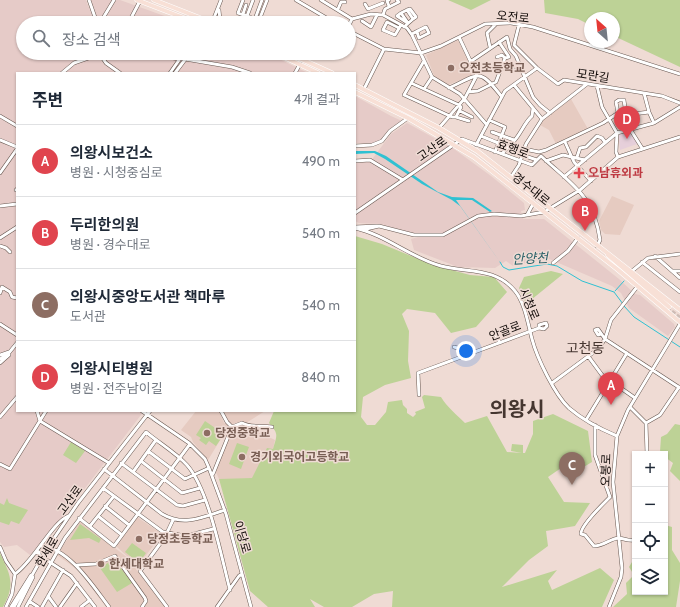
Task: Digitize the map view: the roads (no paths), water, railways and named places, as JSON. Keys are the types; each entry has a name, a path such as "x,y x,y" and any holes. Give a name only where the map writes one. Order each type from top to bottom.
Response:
{"main road":[{"path":"138,0 178,16"},
{"path":"154,0 195,16"},
{"path":"291,60 316,72"},
{"path":"303,60 330,72"},
{"name":"경수대로","path":"356,85 460,140 511,177 597,246 632,271 669,308 680,323"},
{"name":"경수대로","path":"356,92 408,118 474,156 617,269 637,287 669,308 680,310"},
{"path":"605,252 669,308"},
{"path":"617,269 669,308"}],"street":[{"path":"89,0 96,16"},
{"path":"104,16 114,0"},
{"path":"132,16 138,0"},
{"path":"215,16 221,0"},
{"path":"243,0 238,13 248,16 253,0"},
{"path":"256,16 262,0"},
{"path":"261,16 267,0"},
{"path":"296,0 323,16"},
{"path":"321,0 340,7 349,16"},
{"path":"376,0 385,9"},
{"path":"389,0 387,1 389,6"},
{"path":"383,15 385,9 399,1"},
{"path":"340,7 341,2 345,2"},
{"path":"370,2 372,7"},
{"path":"365,4 368,9 381,4"},
{"path":"242,14 246,5"},
{"path":"218,8 219,16"},
{"path":"401,27 387,22 383,30 395,35 401,27 413,19 407,10 401,13 408,22"},
{"path":"362,22 371,27 377,15"},
{"path":"356,18 383,15 412,34 432,77 465,98 487,124"},
{"path":"490,47 487,32 497,23"},
{"name":"오전로","path":"356,34 384,49 421,53 441,46 485,24 519,24 680,74"},
{"name":"모란길","path":"519,24 514,45 537,68 558,84 564,80 644,93 668,98 680,103"},
{"path":"388,33 392,25"},
{"path":"412,34 421,29 426,27 429,33 419,38 416,32"},
{"path":"459,37 477,75"},
{"path":"470,62 490,47 507,37 510,49 516,56 533,97 550,113"},
{"path":"497,57 502,55 505,58 510,57 499,42"},
{"path":"364,89 384,49"},
{"path":"468,92 478,91 496,82 505,58"},
{"path":"63,72 74,63 83,60"},
{"path":"104,60 119,72"},
{"path":"171,72 179,60"},
{"path":"177,72 184,60"},
{"path":"191,60 232,67 247,72"},
{"path":"424,61 404,95 448,116 469,121"},
{"path":"296,72 300,64"},
{"path":"495,64 501,69 522,71"},
{"path":"476,145 502,97 514,85 537,68"},
{"path":"439,128 465,98 477,75"},
{"path":"449,88 477,75 487,78 502,97"},
{"path":"424,89 432,77"},
{"path":"411,83 459,105"},
{"path":"511,177 521,161 524,149 542,119 587,84"},
{"path":"514,85 542,119"},
{"path":"597,86 602,107 617,133 616,152 618,157"},
{"path":"644,93 649,112 654,123"},
{"path":"527,100 533,97"},
{"path":"618,113 616,102 623,99 626,115 625,130"},
{"path":"456,117 461,108 459,105"},
{"path":"564,177 617,133 654,123 680,107"},
{"path":"502,154 524,128 526,120 532,116 533,108"},
{"path":"460,111 472,116"},
{"path":"618,113 626,115 649,112"},
{"path":"524,149 539,152 565,142 609,120 618,113"},
{"path":"0,116 16,125"},
{"path":"356,146 372,145 382,141 390,131 408,118"},
{"path":"489,120 505,127 495,152"},
{"path":"630,129 642,148"},
{"path":"492,132 514,140"},
{"path":"481,136 508,147"},
{"path":"577,157 580,148 586,147 597,136 602,138 605,142"},
{"path":"356,228 377,226 414,235 443,235 475,217 494,214 526,215 544,212 580,190 618,157 680,136"},
{"path":"0,140 16,148"},
{"name":"고산로","path":"404,179 460,140"},
{"name":"효행로","path":"460,140 532,166 541,156 546,161"},
{"path":"565,142 574,162 591,181"},
{"path":"0,172 16,149"},
{"path":"522,155 537,160"},
{"path":"585,160 563,155 546,161 580,190 596,219 600,240 597,246"},
{"path":"356,161 370,160 404,179 356,212"},
{"path":"0,206 16,204"},
{"path":"526,215 533,204"},
{"path":"362,230 377,226"},
{"path":"0,238 16,228"},
{"name":"시청로","path":"356,228 441,266 475,270 497,276 516,292 537,355 552,383 568,407 586,420 616,436"},
{"path":"372,228 374,235"},
{"path":"553,263 568,251 578,238"},
{"path":"0,246 6,248 10,252"},
{"path":"632,271 642,262 655,256 680,254"},
{"path":"655,256 680,278"},
{"path":"642,262 680,292"},
{"path":"672,271 680,271"},
{"path":"0,293 1,287 10,292 12,297 16,298"},
{"path":"552,383 598,349 605,339 611,320 637,287"},
{"name":"오봉로","path":"609,607 621,577 619,538 614,504 613,482 616,436 635,398 680,323"},
{"path":"0,324 16,334"},
{"name":"안골로","path":"420,395 418,373 539,328"},
{"path":"495,334 500,343"},
{"path":"601,334 605,339 680,387 660,415 646,423"},
{"path":"0,359 16,344"},
{"path":"454,347 464,350 467,355"},
{"path":"0,356 10,351"},
{"path":"0,363 7,358 10,351"},
{"path":"586,420 627,353"},
{"path":"588,356 602,375 635,398"},
{"path":"0,417 16,398"},
{"path":"630,407 646,423 647,451"},
{"path":"37,412 40,421 109,462"},
{"path":"0,464 10,469 45,412"},
{"name":"이당로","path":"144,412 190,444 205,459 213,474 251,607"},
{"path":"221,412 226,422 232,427"},
{"name":"고산로","path":"14,607 41,558 69,516 147,414"},
{"path":"213,474 232,427 242,423 249,427 258,425 272,427"},
{"path":"595,425 595,455 614,504"},
{"name":"한세로","path":"26,607 56,552 79,518 121,463 146,432 156,440"},
{"path":"61,440 63,436"},
{"path":"133,472 156,440 180,459 194,476 205,500 230,590"},
{"path":"79,518 114,546 190,444"},
{"path":"148,451 185,479 209,468"},
{"path":"141,461 182,493 200,488"},
{"path":"121,463 178,505 186,505 205,500"},
{"path":"104,469 146,502 173,520 183,522 224,510"},
{"path":"103,488 167,534 186,536 213,529"},
{"path":"90,526 114,496"},
{"path":"610,497 597,509 580,532 594,546 601,546 619,538 626,541 632,540"},
{"path":"106,506 129,525"},
{"path":"6,607 12,594 15,574 41,546 62,519 69,516"},
{"path":"98,516 122,535"},
{"path":"167,607 140,571 167,534 173,520"},
{"path":"41,546 48,547 77,565 109,607"},
{"path":"0,547 6,561 15,574"},
{"path":"35,553 39,552 41,558 51,562 63,570 77,583 95,607"},
{"path":"77,565 98,563 115,556 145,598 146,601 142,607"},
{"path":"42,607 63,570"},
{"path":"11,607 26,580 34,571"},
{"path":"18,607 31,583 34,571"},
{"path":"217,607 242,574"},
{"path":"60,607 77,583"},
{"path":"48,596 56,607"},
{"path":"81,607 90,600"},
{"path":"29,601 38,607"}],"water":[{"path":"356,151 375,151 386,156 438,192 452,197 473,198 492,211 490,212 472,200 456,200 500,262 460,206 422,184 374,153 356,154"}],"waterway":[{"name":"안양천","path":"500,262 503,267 509,270 547,264 557,266 582,281 614,292 623,304"},
{"path":"615,291 624,281"},
{"name":"안양천","path":"624,306 634,317 680,347"}],"tunnel":[{"path":"667,308 680,318"}],"place":[{"name":"오전초등학교","path":"451,68"},
{"name":"의왕시티병원","path":"627,139"},
{"name":"오남휴외과","path":"579,173"},
{"name":"두리한의원","path":"585,231"},
{"name":"의왕시보건소","path":"611,405"},
{"name":"당정중학교","path":"207,433"},
{"name":"경기외국어고등학교","path":"242,457"},
{"name":"의왕시중앙도서관 책마루","path":"572,485"},
{"name":"당정초등학교","path":"139,539"},
{"name":"한세대학교","path":"101,564"}],"district":[{"name":"고천동","path":"585,348"},
{"name":"의왕시","path":"517,409"}]}
